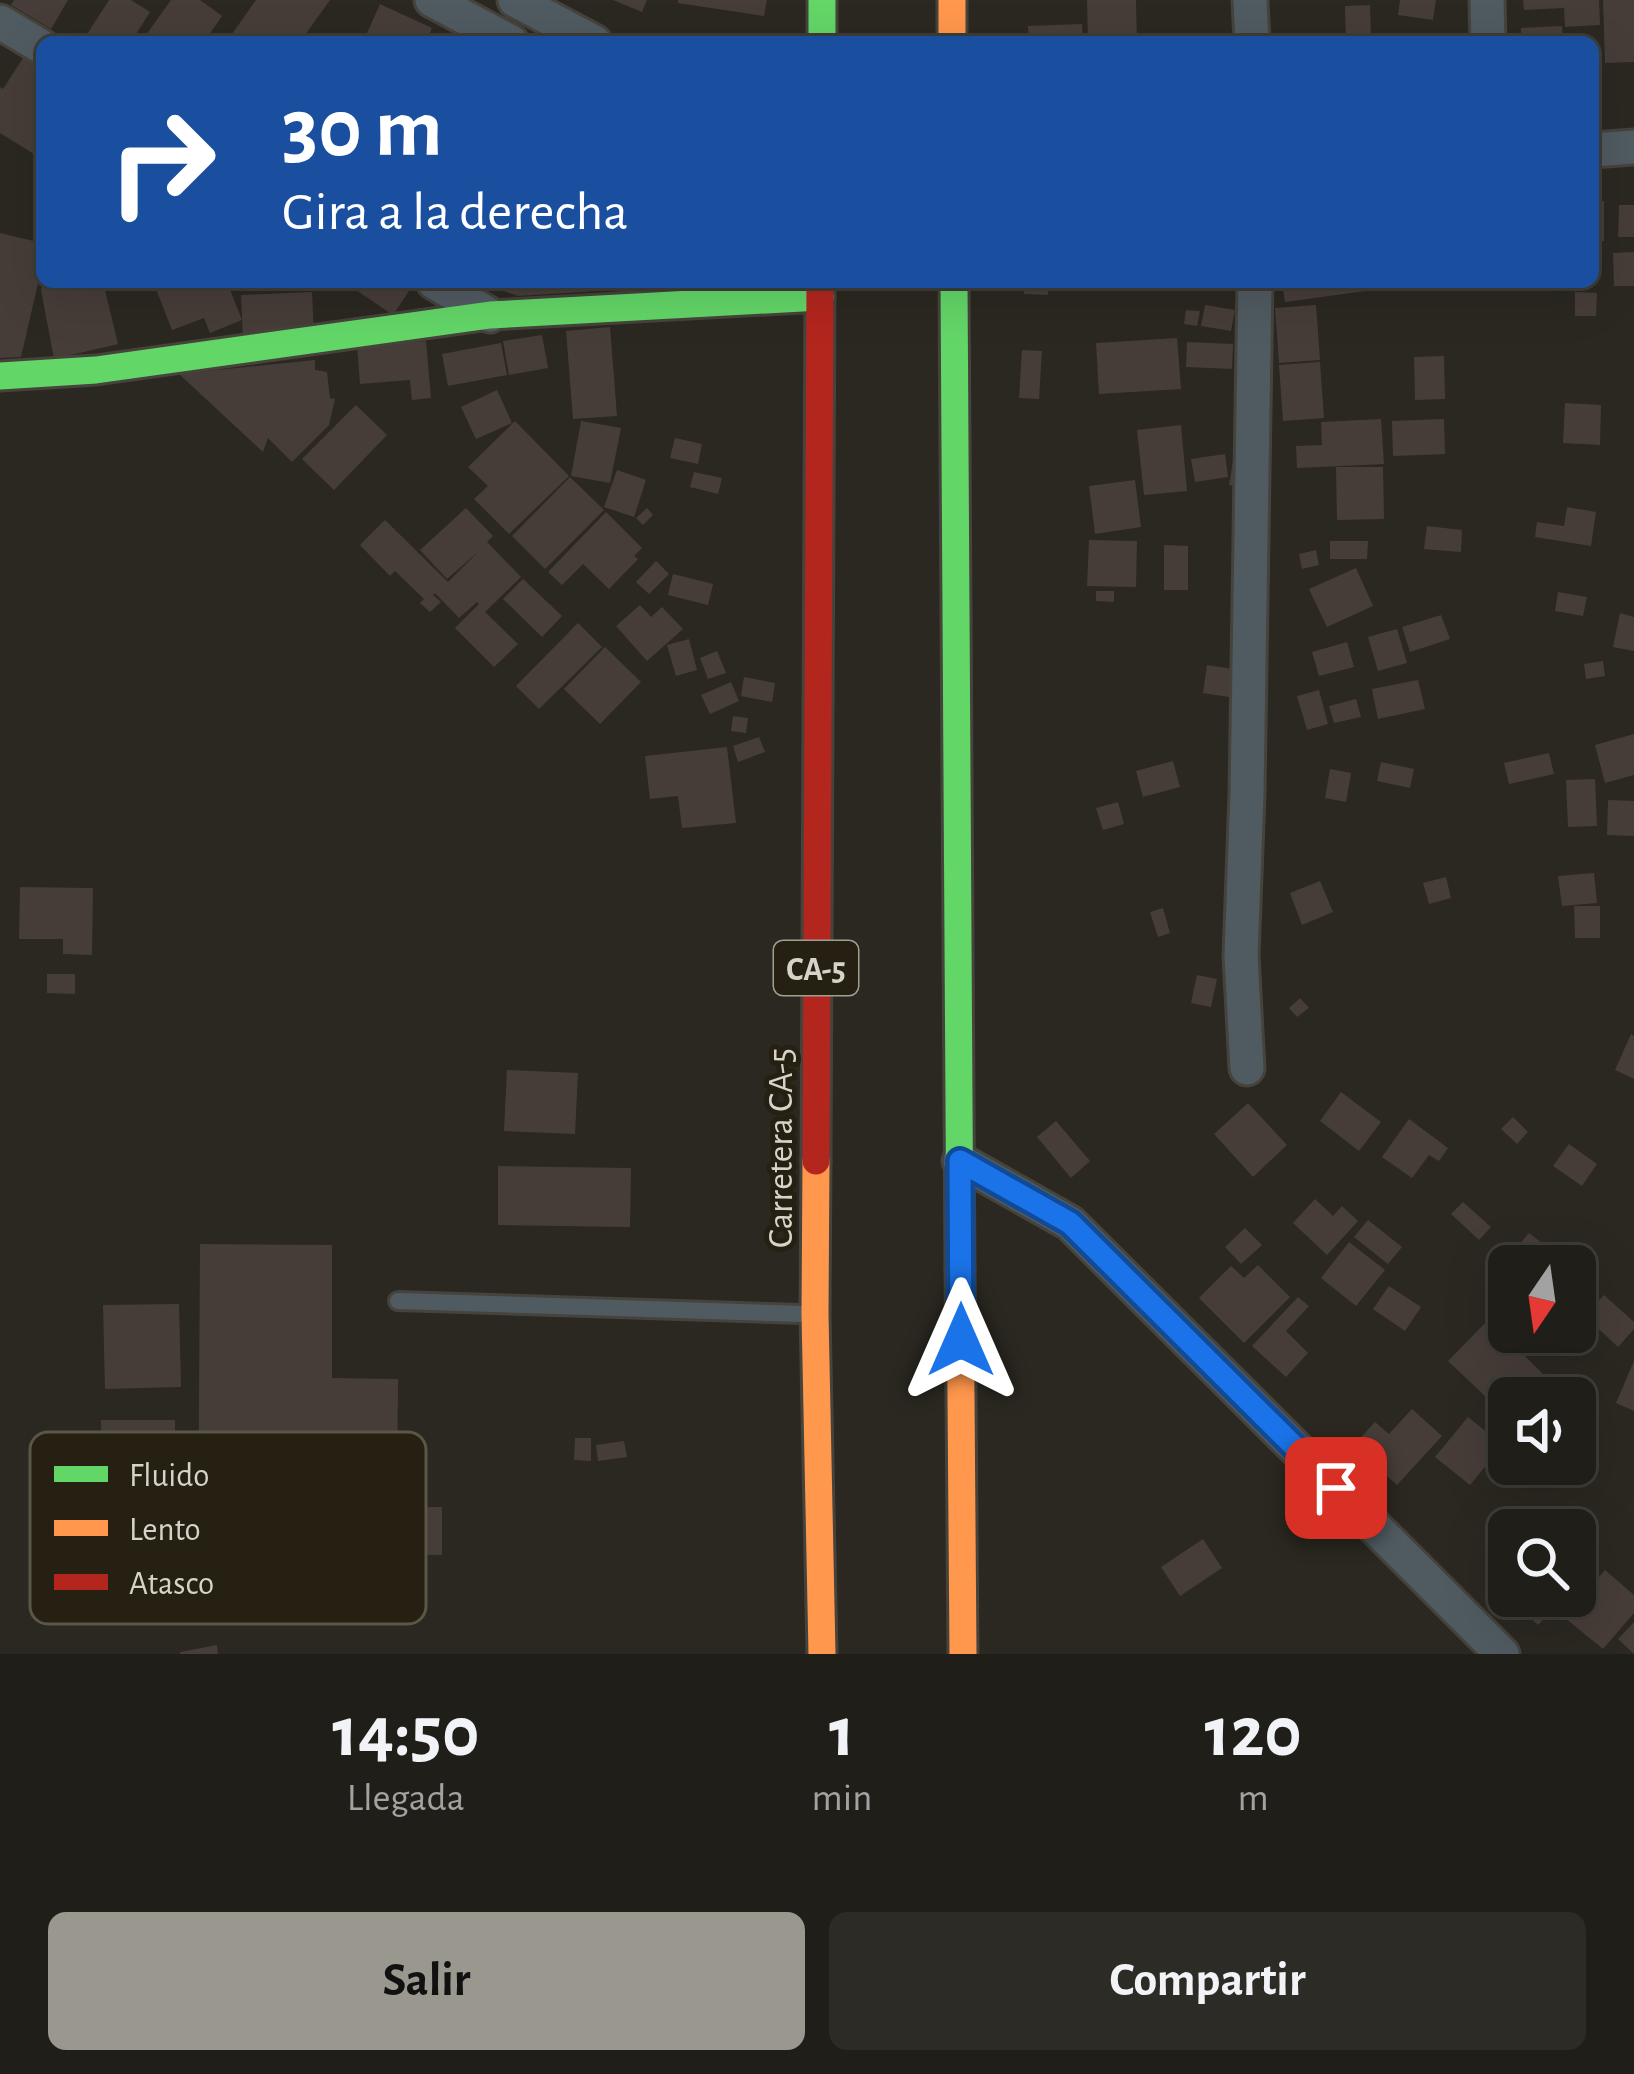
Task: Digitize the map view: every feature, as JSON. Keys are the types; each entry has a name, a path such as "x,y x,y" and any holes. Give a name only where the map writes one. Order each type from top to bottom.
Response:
{"main road":[{"path":"822,0 822,36"},
{"path":"952,0 952,36"},
{"path":"954,288 963,1654"},
{"path":"0,376 96,370 490,315 820,290"},
{"name":"Carretera CA-5","path":"820,290 815,1314 822,1654"}],"street":[{"path":"432,0 500,36"},
{"path":"515,0 583,36"},
{"path":"1250,0 1252,36"},
{"path":"1487,0 1488,36"},
{"path":"0,22 36,43"},
{"path":"1599,150 1634,147"},
{"path":"444,288 490,315"},
{"path":"1247,1068 1241,956 1255,288"},
{"path":"960,1161 1070,1223 1502,1654"}],"lane":[{"path":"398,1301 815,1314"}],"building":[{"path":"14,0 68,0 51,29 11,5"},
{"path":"109,0 131,0 150,12 135,36 86,36"},
{"path":"171,0 200,0 222,16 208,36 145,36"},
{"path":"256,0 330,0 304,36 232,34"},
{"path":"613,0 647,0 642,12"},
{"path":"678,0 767,0 764,16"},
{"path":"1087,0 1136,0 1137,36 1088,36"},
{"path":"1400,0 1436,0 1433,20 1398,15"},
{"path":"1523,0 1599,0 1600,25 1565,27 1564,8 1524,10"},
{"path":"1603,0 1634,0 1634,62 1605,63"},
{"path":"380,4 432,28 429,36 366,36"},
{"path":"1370,5 1371,36 1346,36 1345,6"},
{"path":"1082,24 1083,36 1029,36 1028,26"},
{"path":"1562,26 1563,36 1521,36 1521,28"},
{"path":"25,55 36,62 36,155 0,133 0,87"},
{"path":"1599,201 1604,201 1604,241 1599,241"},
{"path":"1619,205 1634,205 1634,237 1618,237"},
{"path":"0,233 36,242 37,288 21,357 0,358"},
{"path":"1634,252 1634,286 1614,286 1613,253"},
{"path":"104,288 118,344 54,359 41,290"},
{"path":"156,288 229,288 242,320 210,333 204,318 172,330"},
{"path":"353,288 411,288 393,315"},
{"path":"495,288 646,288 518,296"},
{"path":"1024,288 1048,288 1048,295 1024,294"},
{"path":"1283,288 1373,288 1373,290 1285,302"},
{"path":"312,292 314,335 243,338 241,295"},
{"path":"1575,292 1597,293 1596,316 1575,316"},
{"path":"1205,305 1235,310 1231,331 1201,326"},
{"path":"1316,305 1320,360 1279,363 1275,308"},
{"path":"1186,310 1200,311 1197,326 1184,324"},
{"path":"610,327 617,416 573,419 566,331"},
{"path":"542,335 548,368 509,375 503,341"},
{"path":"1177,338 1181,389 1099,394 1096,343"},
{"path":"426,341 431,398 412,400 410,380 360,384 357,346"},
{"path":"1187,342 1233,344 1232,369 1186,367"},
{"path":"501,343 507,375 448,386 442,354"},
{"path":"1022,350 1042,351 1039,399 1019,398"},
{"path":"1444,356 1445,399 1415,400 1414,357"},
{"path":"315,360 315,370 327,372 330,398 335,399 329,425 292,462 268,438 263,452 179,374"},
{"path":"1320,362 1324,418 1283,421 1279,365"},
{"path":"497,390 512,423 476,439 461,407"},
{"path":"1565,403 1601,405 1600,445 1563,443"},
{"path":"356,405 387,435 334,490 302,459"},
{"path":"1381,419 1384,464 1297,468 1296,446 1322,445 1321,422"},
{"path":"1444,419 1445,454 1393,456 1392,421"},
{"path":"515,421 569,476 509,534 474,499 488,486 468,467"},
{"path":"581,421 621,428 610,483 571,476"},
{"path":"1181,425 1187,491 1144,495 1137,430"},
{"path":"675,438 702,444 698,464 670,458"},
{"path":"1235,449 1247,451 1241,487 1229,485"},
{"path":"1225,454 1228,477 1195,482 1191,459"},
{"path":"1336,467 1383,467 1384,519 1337,520"},
{"path":"617,470 646,480 634,517 604,507"},
{"path":"694,472 722,478 718,494 690,487"},
{"path":"570,477 604,510 545,569 512,536"},
{"path":"1135,480 1141,527 1095,534 1089,486"},
{"path":"1567,507 1596,512 1591,546 1535,537 1537,522 1564,526"},
{"path":"466,508 493,536 487,542 521,577 485,612 518,644 494,667 455,628 477,602 459,618 435,593 441,602 430,612 420,603 424,599 395,571 390,576 360,545 385,520 448,582 479,551 447,579 420,550"},
{"path":"647,508 653,515 643,525 636,518"},
{"path":"606,512 642,548 634,556 638,559 609,589 583,564 562,585 548,572"},
{"path":"1427,526 1462,530 1461,552 1424,549"},
{"path":"1089,540 1137,541 1136,587 1087,586"},
{"path":"1330,541 1368,541 1367,559 1330,559"},
{"path":"1164,545 1188,546 1188,590 1164,590"},
{"path":"1316,550 1319,565 1302,569 1299,554"},
{"path":"656,561 669,574 649,594 636,582"},
{"path":"1356,568 1373,606 1327,627 1309,589"},
{"path":"673,574 713,584 708,605 668,595"},
{"path":"523,579 562,616 542,637 503,599"},
{"path":"1096,591 1114,591 1114,602 1096,601"},
{"path":"1558,592 1587,597 1583,616 1555,611"},
{"path":"640,605 651,617 662,607 683,629 647,661 616,626"},
{"path":"1620,613 1634,617 1634,651 1613,647"},
{"path":"1441,615 1450,639 1410,652 1402,627"},
{"path":"578,623 602,647 539,709 516,686"},
{"path":"1397,629 1407,663 1378,671 1368,637"},
{"path":"689,639 697,670 676,676 667,645"},
{"path":"1347,642 1354,667 1319,676 1312,652"},
{"path":"605,647 641,682 600,724 564,689"},
{"path":"717,651 726,673 708,679 700,658"},
{"path":"1603,661 1605,676 1586,679 1584,664"},
{"path":"1207,665 1233,669 1229,697 1203,693"},
{"path":"744,677 775,683 772,702 741,696"},
{"path":"1418,680 1425,709 1378,719 1372,689"},
{"path":"731,682 739,701 710,714 701,695"},
{"path":"1319,690 1328,724 1307,730 1297,696"},
{"path":"1356,699 1361,717 1334,723 1329,706"},
{"path":"733,716 748,718 746,733 731,731"},
{"path":"1634,734 1634,775 1605,783 1595,745"},
{"path":"759,737 765,752 738,762 733,746"},
{"path":"727,747 736,823 682,828 678,796 650,799 645,756"},
{"path":"1549,753 1554,774 1509,784 1504,763"},
{"path":"1173,761 1180,787 1143,797 1136,771"},
{"path":"1381,762 1414,769 1410,788 1377,781"},
{"path":"1330,769 1351,773 1346,802 1325,798"},
{"path":"1595,779 1597,826 1568,827 1566,780"},
{"path":"1608,800 1634,801 1634,836 1607,835"},
{"path":"1118,802 1124,824 1103,830 1096,808"},
{"path":"1594,873 1597,903 1562,906 1558,876"},
{"path":"1446,877 1451,898 1429,904 1423,883"},
{"path":"1320,881 1333,912 1302,925 1290,893"},
{"path":"20,887 93,888 92,955 63,954 63,939 19,939"},
{"path":"1574,906 1600,906 1600,938 1575,938"},
{"path":"1163,908 1170,933 1158,937 1150,912"},
{"path":"47,974 75,974 75,994 47,993"},
{"path":"1197,975 1217,979 1211,1007 1191,1003"},
{"path":"1300,998 1309,1008 1297,1017 1289,1008"},
{"path":"1631,1034 1634,1036 1634,1079 1615,1070"},
{"path":"507,1070 578,1073 575,1134 504,1131"},
{"path":"1341,1092 1381,1122 1359,1151 1320,1121"},
{"path":"1248,1103 1287,1145 1253,1177 1214,1134"},
{"path":"1513,1117 1528,1132 1517,1144 1501,1129"},
{"path":"1409,1119 1448,1148 1439,1161 1429,1155 1412,1178 1382,1157"},
{"path":"1056,1121 1090,1161 1071,1178 1037,1137"},
{"path":"1569,1144 1597,1164 1582,1186 1553,1166"},
{"path":"498,1166 631,1168 630,1227 498,1225"},
{"path":"1315,1199 1333,1216 1342,1206 1358,1221 1327,1255 1293,1223"},
{"path":"1463,1202 1491,1227 1479,1240 1451,1214"},
{"path":"1368,1220 1402,1247 1388,1264 1354,1237"},
{"path":"1245,1228 1262,1245 1241,1264 1225,1247"},
{"path":"1529,1233 1542,1243 1540,1245 1519,1245"},
{"path":"1349,1242 1385,1270 1356,1306 1321,1278"},
{"path":"200,1244 332,1245 332,1378 398,1379 398,1432 199,1432"},
{"path":"1258,1265 1290,1297 1244,1343 1199,1298 1231,1266 1244,1278"},
{"path":"1389,1286 1421,1307 1405,1331 1373,1309"},
{"path":"1604,1295 1634,1322 1634,1329 1618,1347 1596,1326 1596,1304"},
{"path":"1298,1297 1309,1306 1286,1331 1308,1353 1286,1377 1252,1346"},
{"path":"179,1304 181,1387 105,1389 103,1305"},
{"path":"1488,1320 1488,1353 1522,1353 1542,1373 1538,1377 1488,1377 1488,1399 1448,1361"},
{"path":"1634,1361 1634,1411 1616,1403"},
{"path":"1412,1409 1442,1436 1397,1485 1353,1446 1375,1422 1389,1434"},
{"path":"1468,1417 1488,1433 1488,1463 1470,1485 1435,1457"},
{"path":"101,1420 175,1420 175,1432 101,1432"},
{"path":"575,1438 591,1438 591,1461 574,1460"},
{"path":"624,1441 627,1457 598,1461 596,1445"},
{"path":"426,1507 442,1507 442,1555 426,1555"},
{"path":"1203,1539 1222,1568 1180,1596 1161,1567"},
{"path":"1605,1570 1634,1595 1634,1613 1603,1649 1565,1618 1596,1617 1596,1581"},
{"path":"1634,1622 1634,1654 1618,1639"},
{"path":"217,1645 218,1654 180,1654 180,1652"}],"traffic: fast":[{"path":"822,0 822,36"},
{"path":"954,288 960,1268"},
{"path":"0,376 96,370 490,315 820,297"}],"traffic: slow":[{"path":"952,0 952,36"},
{"path":"816,1161 822,1654"},
{"path":"960,1268 963,1654"}],"traffic: jam":[{"path":"816,1161 820,288"}],"route":[{"path":"961,1340 960,1161 1070,1223 1336,1488"}]}
